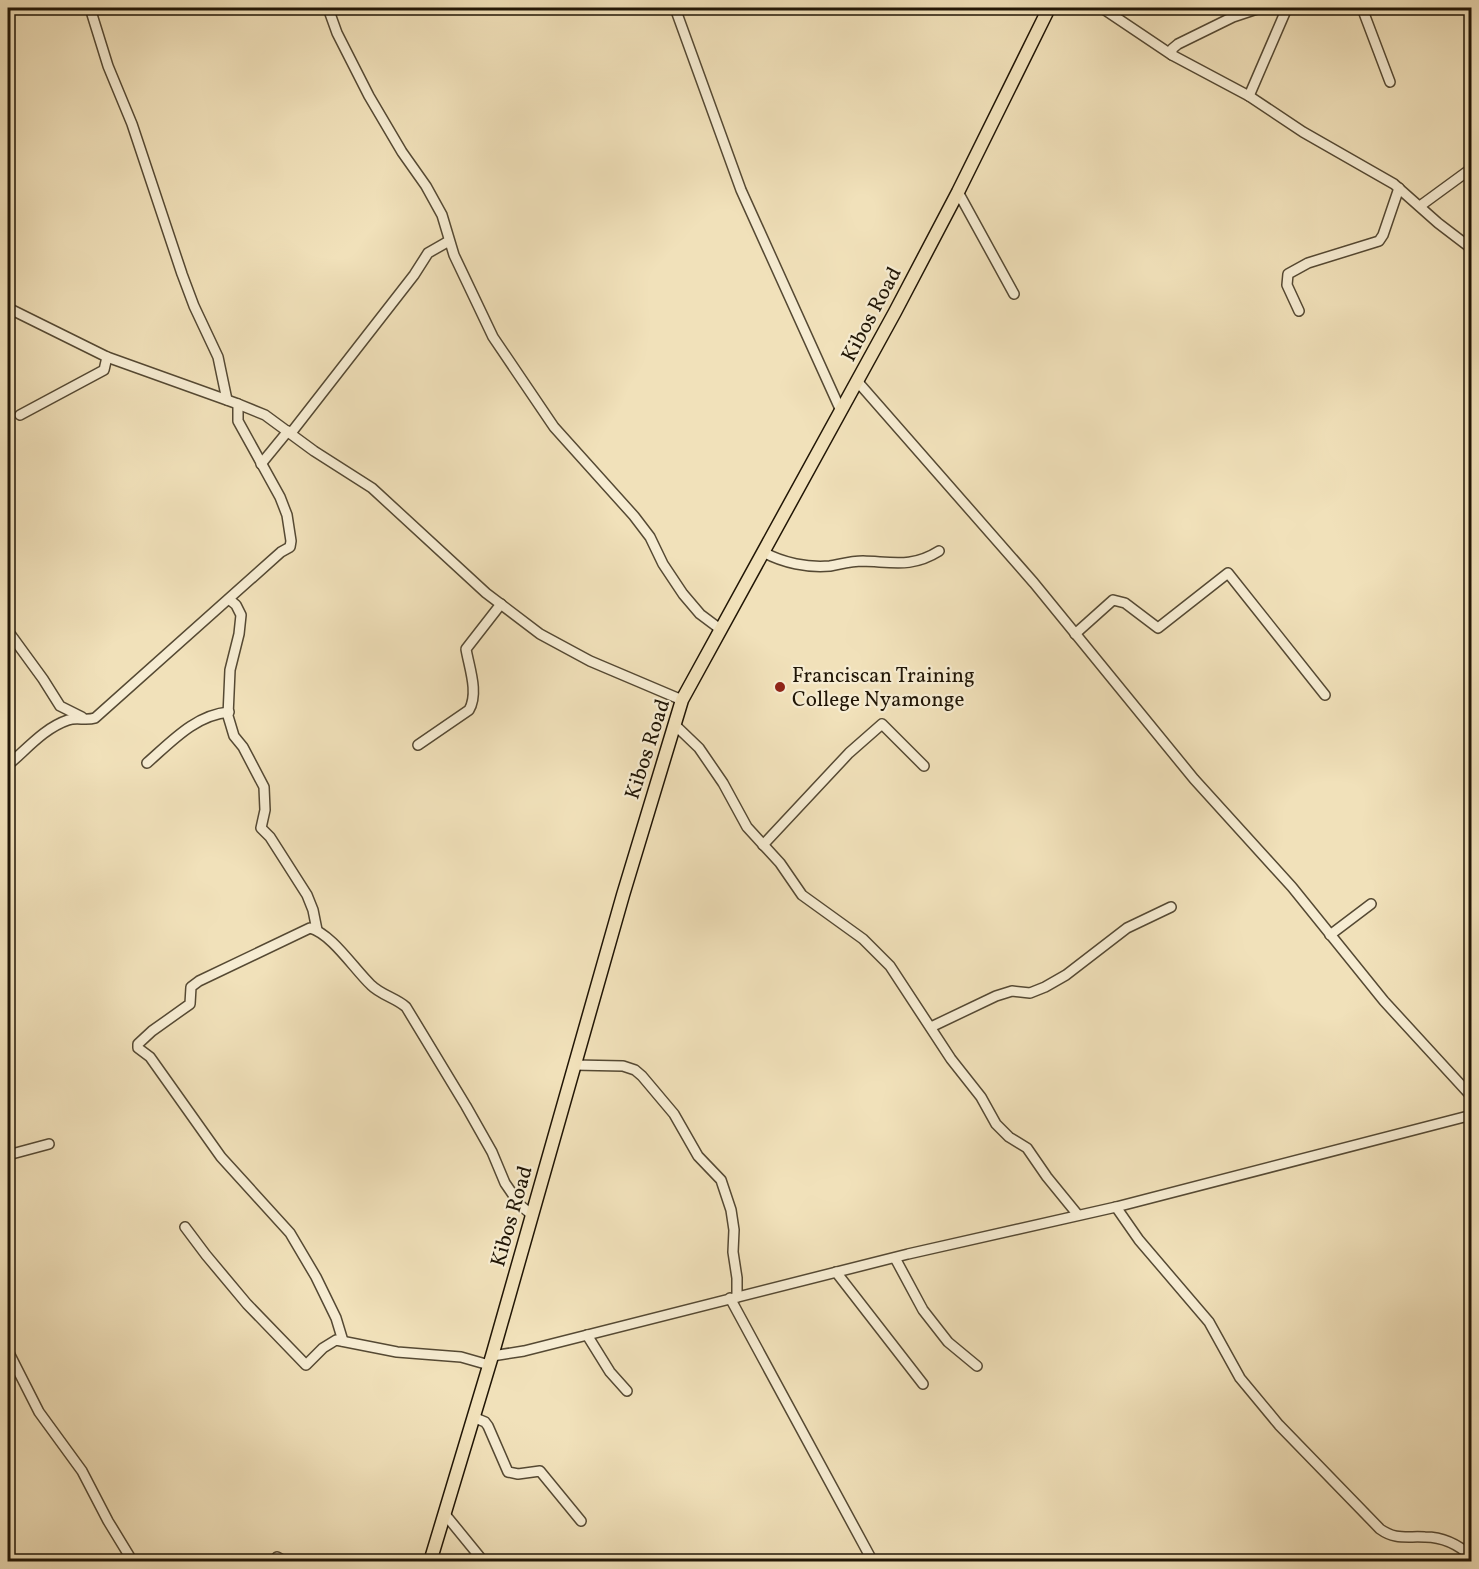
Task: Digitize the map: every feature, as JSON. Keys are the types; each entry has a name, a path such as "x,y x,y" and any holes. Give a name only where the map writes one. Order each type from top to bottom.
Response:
{"main road":[{"name":"Kibos Road","path":"430,1562 682,700 858,381 958,192 1049,8"}],"street":[{"path":"90,8 108,66 132,124 194,306 218,357 227,400"},
{"path":"328,8 337,33 369,96 442,215 454,255 493,337 554,427 650,537 663,564 683,594 700,614 720,629"},
{"path":"675,8 741,190 841,411"},
{"path":"1102,8 1172,55 1250,96 1303,132 1394,184 1438,224 1472,249"},
{"path":"1172,55 1172,49 1179,44 1233,17 1260,8"},
{"path":"1250,96 1287,8"},
{"path":"1362,8 1390,82"},
{"path":"1420,206 1472,168"},
{"path":"1299,311 1287,285 1288,274 1308,263 1379,241 1399,188"},
{"path":"958,192 1014,294"},
{"path":"261,464 290,432 414,275 428,253 449,241"},
{"path":"8,308 107,357 265,415 314,451 372,488 501,604 540,634 590,661 682,700"},
{"path":"20,416 104,370 107,357"},
{"path":"858,381 1034,584 1194,779 1292,887 1384,1001 1472,1096"},
{"path":"8,631 44,679 60,706 91,720 107,709 201,622 230,600 281,552 290,547 287,515 280,497 238,421 238,404"},
{"path":"763,552 782,561 816,567 863,561 883,564 916,562 927,559 939,551"},
{"path":"1075,634 1113,600 1125,603 1158,628 1228,573 1325,695"},
{"path":"230,600 236,605 241,615 230,670 228,716 234,735 264,787 261,828 270,837 307,895 317,930"},
{"path":"418,745 469,710 472,705 472,679 466,649 501,604"},
{"path":"147,763 183,731 210,716 229,712"},
{"path":"8,765 51,728 69,720 84,718"},
{"path":"674,724 699,748 723,783 747,827 780,863 802,895 877,951 903,982 951,1059 981,1097 996,1124 1009,1137 1027,1148 1078,1215"},
{"path":"763,844 849,753 882,724 924,766"},
{"path":"1330,935 1371,904"},
{"path":"930,1027 996,996 1012,991 1030,993 1045,987 1066,975 1127,928 1171,907"},
{"path":"343,1341 336,1318 316,1277 290,1233 221,1156 150,1057 137,1046 152,1031 190,1004 191,987 199,981 310,928 317,930 337,948 371,986 399,1000 406,1007 492,1152 505,1183 520,1205 532,1215"},
{"path":"574,1065 623,1066 635,1070 674,1113 698,1156 721,1180 731,1210 734,1230 733,1252 737,1278 734,1297 873,1562"},
{"path":"185,1227 247,1304 306,1365 336,1340 396,1352 490,1360 836,1272 1116,1207 1472,1115"},
{"path":"8,1155 50,1144"},
{"path":"1116,1207 1139,1240 1209,1322 1240,1378 1279,1425 1373,1523 1393,1537 1426,1537 1442,1540 1462,1549 1472,1557"},
{"path":"895,1258 923,1310 948,1342 977,1366"},
{"path":"836,1272 923,1384"},
{"path":"587,1335 610,1372 627,1390"},
{"path":"8,1351 39,1412 82,1471 133,1562"},
{"path":"473,1416 488,1426 508,1472 518,1474 540,1471 581,1521"},
{"path":"444,1513 484,1562"},
{"path":"277,1557 286,1562"}],"place":[{"name":"Franciscan Training College Nyamonge","path":"780,687"}]}
